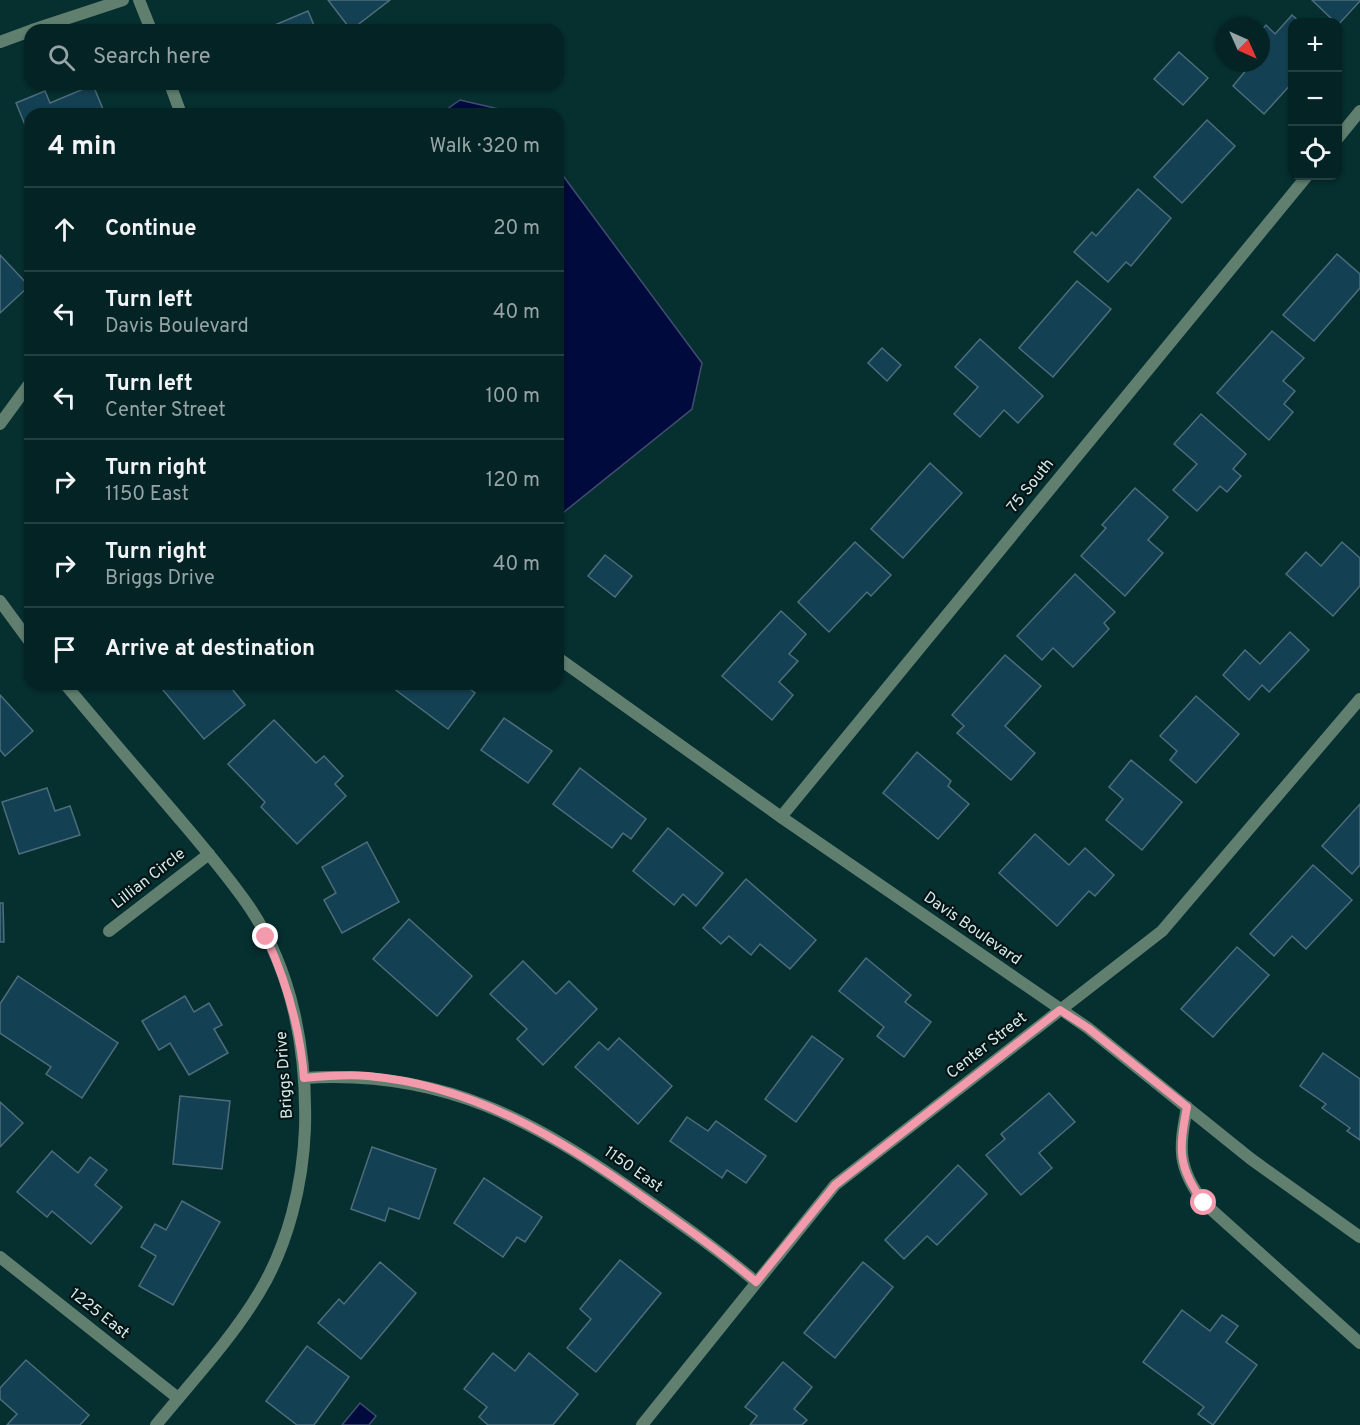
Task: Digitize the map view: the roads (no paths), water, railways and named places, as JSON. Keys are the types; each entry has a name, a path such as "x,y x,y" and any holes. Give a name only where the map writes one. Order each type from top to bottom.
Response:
{"street":[{"path":"49,24 123,0"},
{"path":"139,0 149,24"},
{"path":"0,42 24,33"},
{"path":"172,90 180,108"},
{"path":"1342,133 1360,111"},
{"name":"75 South","path":"782,817 1304,180"},
{"path":"0,424 24,391"},
{"path":"0,601 24,634"},
{"name":"Davis Boulevard","path":"564,662 782,817 1088,1028 1251,1159 1360,1237"},
{"name":"Briggs Drive","path":"70,690 209,854 251,910 279,965 298,1023 304,1078 304,1141 295,1201 274,1262 243,1318 156,1425"},
{"name":"Center Street","path":"642,1425 835,1185 1172,921 1360,699"},
{"name":"Lillian Circle","path":"109,931 209,854"},
{"name":"1150 East","path":"304,1078 366,1076 397,1080 463,1097 514,1118 566,1145 600,1167 715,1249 756,1282"},
{"path":"1187,1107 1180,1155 1200,1198 1216,1216 1360,1343"},
{"name":"1225 East","path":"0,1257 178,1398"}]}
